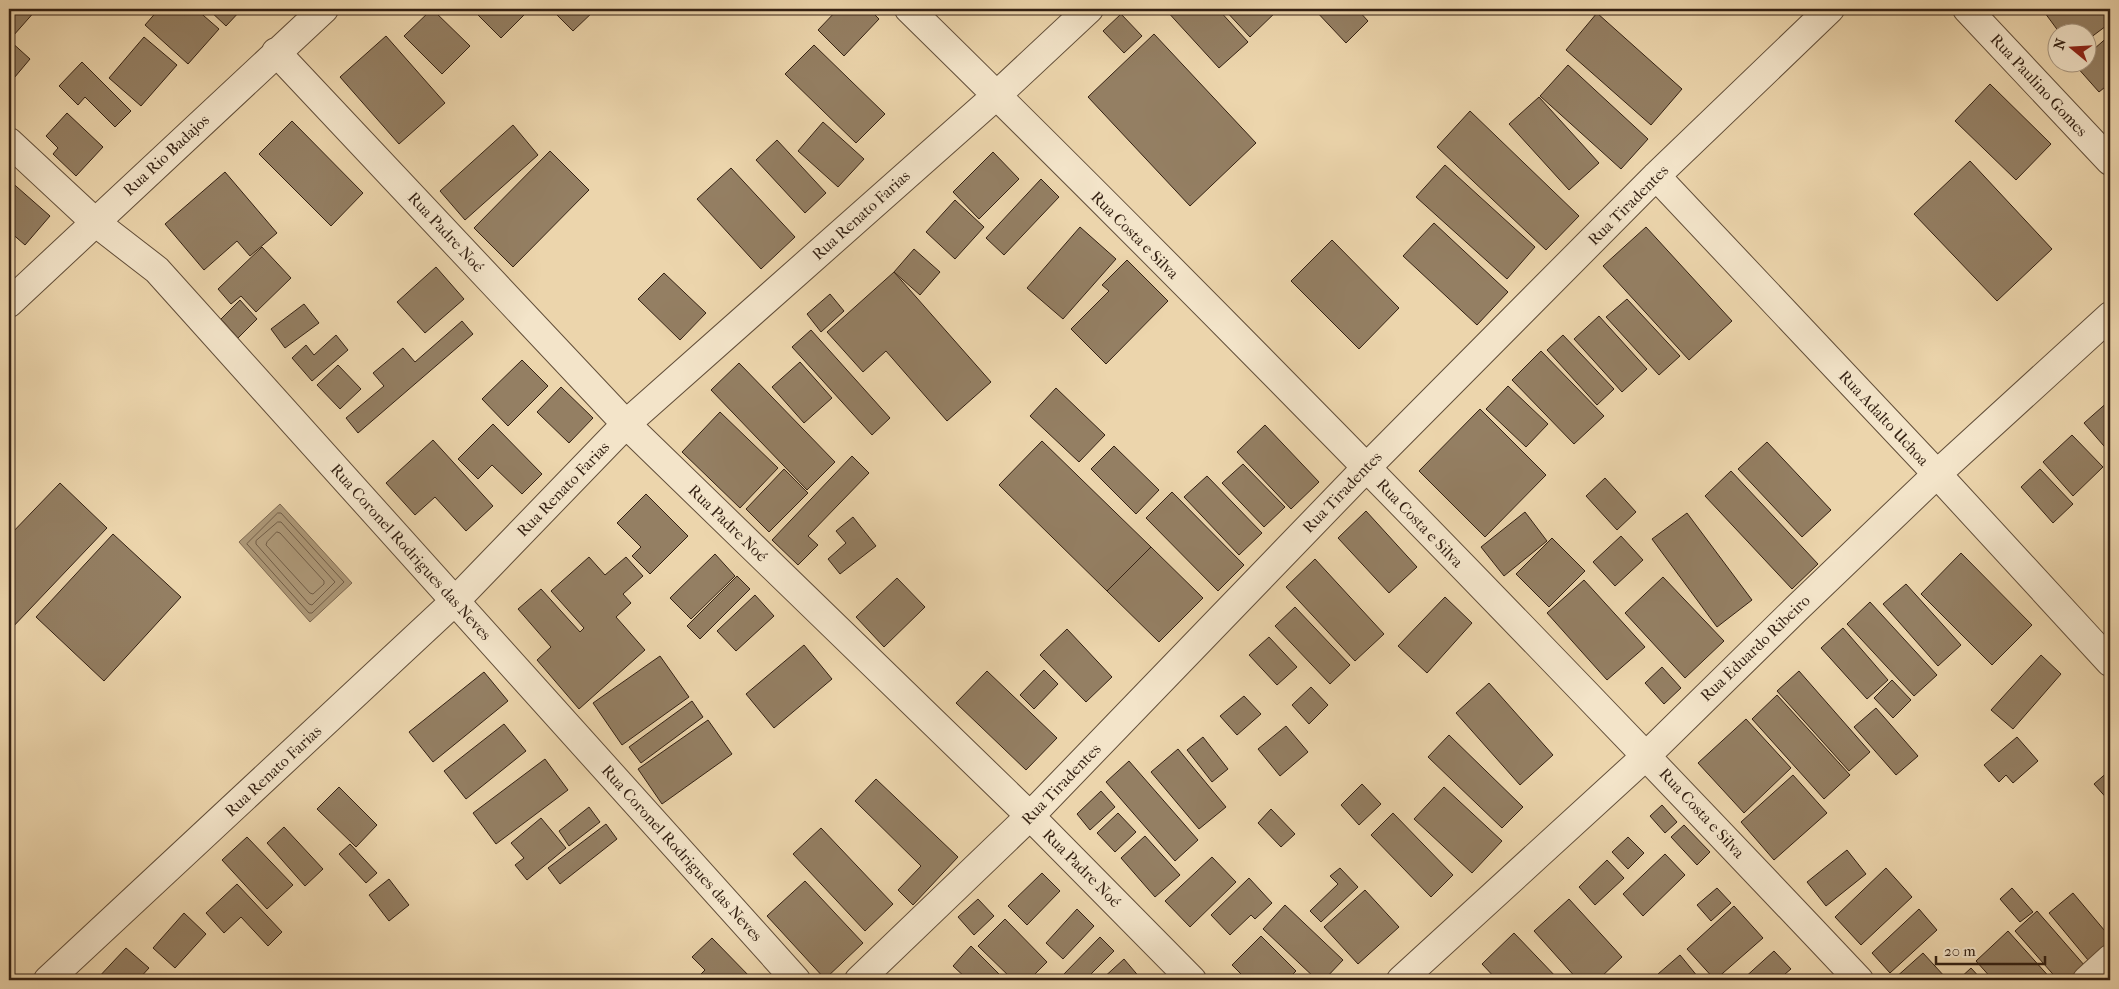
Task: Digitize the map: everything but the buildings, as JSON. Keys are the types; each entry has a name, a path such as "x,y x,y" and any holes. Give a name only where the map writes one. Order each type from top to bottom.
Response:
{"street":[{"name":"Rua Rio Badajos","path":"9,303 324,9"},
{"name":"Rua Costa e Silva","path":"909,9 997,95 1366,468 1647,755 1860,980"},
{"name":"Rua Renato Farias","path":"48,980 455,600 626,424 997,95 1089,9"},
{"name":"Rua Tiradentes","path":"859,980 1030,816 1366,468 1656,176 1830,9"},
{"name":"Rua Paulino Gomes","path":"1967,9 2110,161"},
{"name":"Rua Padre Noé","path":"276,52 626,424 1030,816 1192,980"},
{"name":"Rua Coronel Rodrigues das Neves","path":"9,142 95,222 157,270 796,980"},
{"name":"Rua Adalto Uchoa","path":"1656,176 1937,474 2110,662"},
{"name":"Rua Eduardo Ribeiro","path":"1401,980 1647,755 1796,608 1937,474 2110,316"},
{"path":"2087,980 2110,959"}],"water":[{"path":"280,504 352,583 310,622 239,542"}]}
